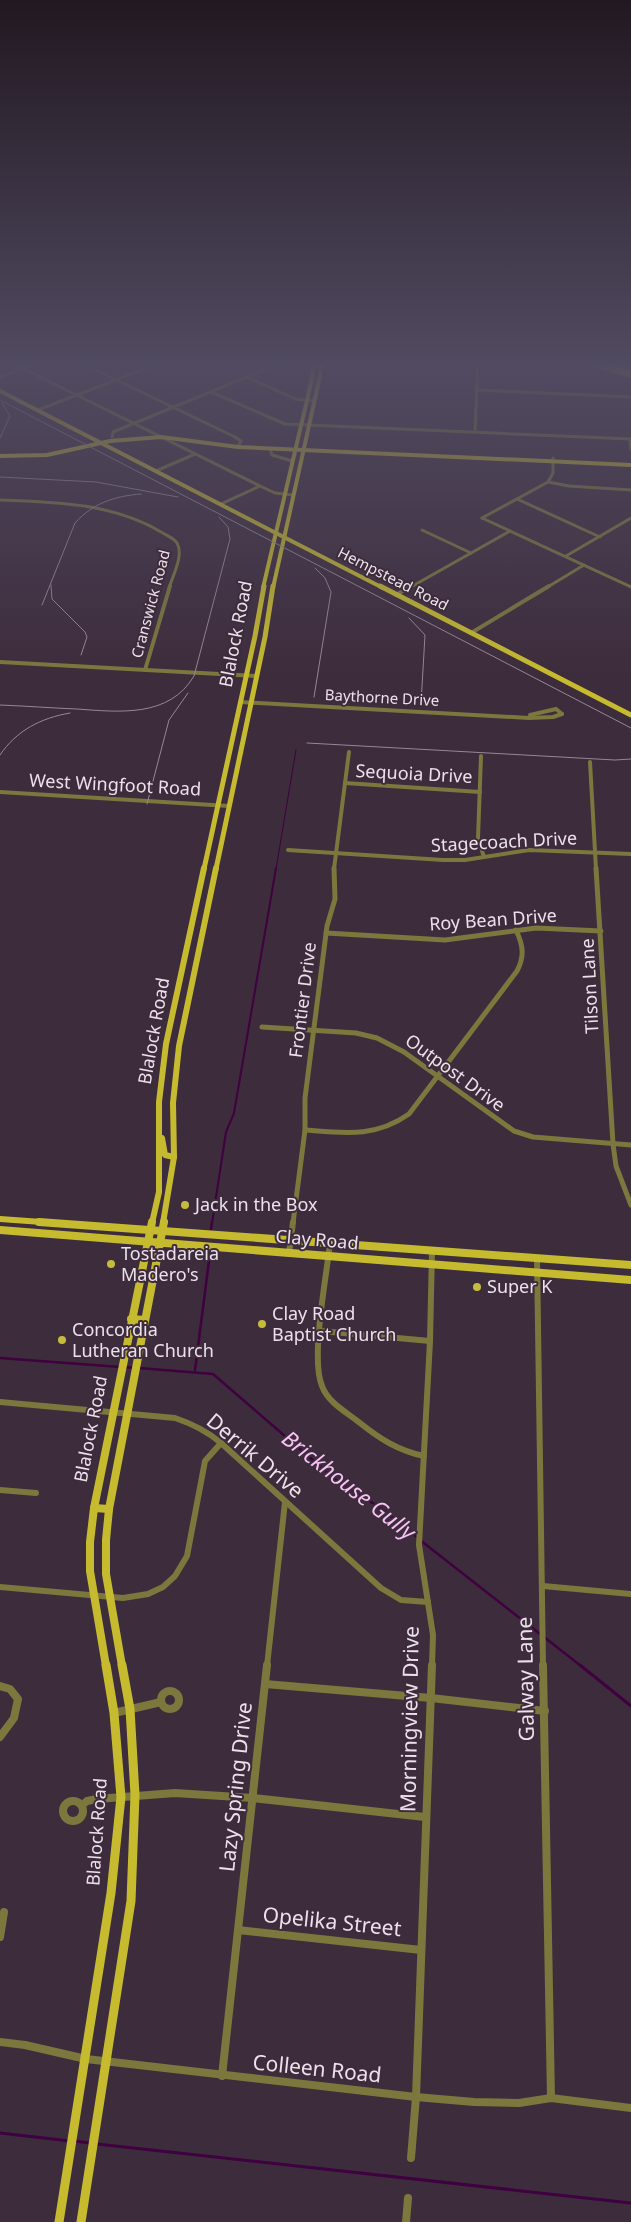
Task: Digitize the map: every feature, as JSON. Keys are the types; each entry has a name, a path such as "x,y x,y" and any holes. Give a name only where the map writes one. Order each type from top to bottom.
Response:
{"main road":[{"name":"Hempstead Road","path":"146,466 631,715"},
{"name":"Blalock Road","path":"59,2222 111,1893 121,1797 114,1714 90,1571 90,1542 94,1508 130,1319 159,1192 159,1102 166,1044 291,466"},
{"name":"Blalock Road","path":"81,2222 130,1901 135,1795 130,1709 106,1574 106,1540 109,1509 171,1183 174,1157 173,1103 178,1046 212,892 265,637 270,600 299,466"},
{"path":"262,525 279,523"},
{"path":"282,545 299,544"},
{"path":"268,566 278,567"},
{"path":"261,600 270,600"},
{"path":"255,636 265,637"},
{"path":"230,749 241,750"},
{"path":"209,846 221,847"},
{"path":"200,892 212,892"},
{"path":"189,940 200,941"},
{"path":"178,993 189,994"},
{"path":"166,1044 178,1046"},
{"path":"159,1102 173,1103"},
{"path":"160,1134 164,1144 165,1155 174,1157"},
{"path":"160,1167 167,1168 171,1183"},
{"name":"Clay Road","path":"0,1219 631,1265"},
{"path":"20,1232 23,1220"},
{"path":"80,1236 82,1225"},
{"name":"Clay Road","path":"0,1230 631,1280"},
{"path":"232,1248 234,1236"},
{"path":"130,1319 145,1320"},
{"path":"94,1508 109,1509"}],"street":[{"path":"156,471 168,466"},
{"path":"219,466 260,486 285,495 293,495"},
{"path":"553,466 552,476 548,482 482,518 631,586"},
{"path":"548,482 569,486 631,490"},
{"path":"220,504 260,486"},
{"path":"516,499 600,537"},
{"name":"Cranswick Road","path":"0,500 75,504 116,511 167,534 178,544 179,555 145,670"},
{"path":"566,556 631,518"},
{"path":"422,530 471,553"},
{"path":"396,594 510,531"},
{"path":"471,633 584,565"},
{"path":"0,662 256,676"},
{"name":"Baythorne Drive","path":"240,702 541,718 562,714 556,710 522,716"},
{"name":"Frontier Drive","path":"290,1253 305,1130 305,1098 326,932 336,899 332,882 349,752"},
{"path":"481,756 478,838 484,857"},
{"name":"Tilson Lane","path":"590,762 613,1144 616,1166 631,1206"},
{"name":"Sequoia Drive","path":"345,783 480,792"},
{"name":"West Wingfoot Road","path":"0,792 229,806"},
{"name":"Stagecoach Drive","path":"288,850 443,860 484,857 529,850 631,854"},
{"name":"Roy Bean Drive","path":"326,932 445,940 516,930 548,928 601,931"},
{"path":"305,1130 364,1134 390,1127 409,1114 521,965 522,948 516,930"},
{"name":"Outpost Drive","path":"262,1027 366,1035 389,1042 514,1131 533,1137 631,1145"},
{"path":"330,1242 317,1363 322,1387 336,1404 384,1443 406,1453 424,1456"},
{"name":"Morningview Drive","path":"411,2158 416,2097 433,1635 419,1544 430,1341 432,1251"},
{"name":"Galway Lane","path":"537,1258 551,2098"},
{"path":"321,1330 430,1341"},
{"name":"Derrik Drive","path":"0,1402 166,1416 184,1420 208,1432 381,1588 401,1600 428,1602"},
{"path":"0,1586 109,1597 148,1594 170,1582 180,1569 190,1548 205,1461 220,1443"},
{"path":"0,1490 36,1493"},
{"name":"Lazy Spring Drive","path":"222,2076 285,1502"},
{"path":"543,1586 631,1594"},
{"path":"265,1684 431,1698 545,1711"},
{"path":"0,1686 10,1689 18,1699 14,1718 0,1737"},
{"path":"114,1714 161,1702"},
{"path":"82,1805 87,1801 135,1795 174,1793 252,1798 425,1817"},
{"path":"0,1937 4,1912"},
{"name":"Opelika Street","path":"238,1930 421,1950"},
{"name":"Colleen Road","path":"0,2042 25,2045 86,2059 416,2097 519,2103 551,2098 631,2108"},
{"path":"406,2222 408,2198"}],"waterway":[{"path":"276,869 296,750"},
{"path":"212,1223 226,1132 234,1113 276,868"},
{"path":"211,1229 212,1222"},
{"path":"195,1370 210,1253"},
{"name":"Brickhouse Gully","path":"0,1358 120,1367"},
{"name":"Brickhouse Gully","path":"124,1367 135,1368"},
{"name":"Brickhouse Gully","path":"139,1368 213,1374 337,1481 379,1507 417,1537"},
{"name":"Brickhouse Gully","path":"420,1540 540,1634"},
{"name":"Brickhouse Gully","path":"544,1637 581,1666"},
{"name":"Brickhouse Gully","path":"580,1665 631,1706"},
{"path":"0,2133 70,2141"},
{"path":"74,2141 90,2143"},
{"path":"97,2144 631,2203"}],"railway":[{"path":"126,466 631,728"},
{"path":"0,477 96,482 178,497"},
{"path":"42,605 75,523 89,510 105,502 141,494"},
{"path":"0,705 126,711 157,706 184,690 194,676 230,539 228,527 219,517"},
{"path":"314,697 331,592 325,578 315,568"},
{"path":"51,585 52,599 85,632 87,637 81,655"},
{"path":"409,618 425,635 421,704"},
{"path":"147,804 169,720 188,693"},
{"path":"0,755 14,739 30,726 49,718 70,713"},
{"path":"307,743 615,760 631,759"}],"place":[{"name":"Jack in the Box","path":"185,1205"},
{"name":"Tostadareia Madero's","path":"111,1264"},
{"name":"Super K","path":"477,1287"},
{"name":"Clay Road Baptist Church","path":"262,1324"},
{"name":"Concordia Lutheran Church","path":"62,1340"}]}
